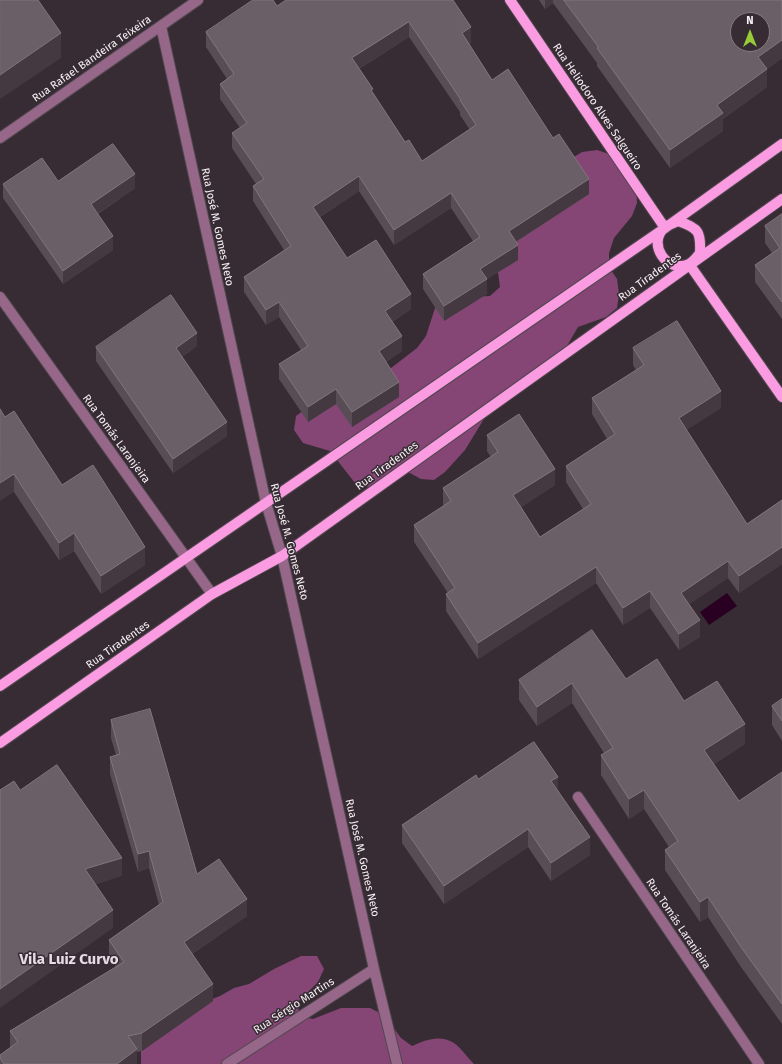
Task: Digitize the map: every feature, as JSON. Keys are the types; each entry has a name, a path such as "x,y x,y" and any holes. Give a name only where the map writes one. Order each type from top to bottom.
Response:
{"main road":[{"name":"Rua Heliodoro Alves Salgueiro","path":"510,0 665,228"},
{"path":"0,686 665,228 782,144"},
{"name":"Rua Tiradentes","path":"0,742 212,594 282,556 782,199"},
{"path":"678,222 692,226 701,238 700,254 689,264 677,266 665,261 658,250 658,238 665,228 678,222"},
{"path":"689,264 782,397"}],"street":[{"name":"Rua Rafael Bandeira Teixeira","path":"0,138 198,0"},
{"name":"Rua José M. Gomes Neto","path":"161,26 266,503 282,556 374,969 397,1064"},
{"name":"Rua Tomás Laranjeira","path":"0,297 212,594"},
{"name":"Rua Tomás Laranjeira","path":"578,796 759,1064"},
{"name":"Rua Sérgio Martins","path":"227,1064 374,969"}],"shaded area":[{"path":"597,150 609,154 636,187 637,203 632,216 614,238 609,253 609,267 617,279 619,294 617,308 606,317 578,327 557,363 524,390 487,414 465,450 445,472 434,480 421,479 408,472 395,474 384,482 369,487 355,483 330,451 303,443 294,430 296,416 307,408 369,385 417,348 426,336 435,308 445,298 490,296 500,287 498,272 502,258 569,160 582,152"},
{"path":"727,593 737,606 709,625 700,612"},
{"path":"301,956 317,956 324,969 318,982 298,1002 299,1016 313,1019 341,1008 370,1008 384,1015 401,1038 412,1046 438,1038 449,1040 457,1045 474,1064 141,1064 141,1051 144,1038 207,1001 234,988 249,984 274,969"}],"building":[{"path":"0,0 38,0 61,33 0,75"},
{"path":"253,0 273,0 277,6 286,0 453,0 471,27 462,33 492,80 508,69 553,138 559,134 589,179 509,231 518,245 480,269 487,279 444,306 423,274 480,237 451,193 394,230 359,176 313,207 347,258 376,240 411,294 385,311 402,336 379,351 399,382 352,412 336,389 308,407 279,364 308,346 279,302 266,310 244,277 291,246 253,186 264,179 232,133 247,123 220,84 234,74 206,32","holes":["409,22 476,125 422,161 409,140 405,142 371,90 373,89 352,58"]},
{"path":"564,0 782,0 782,40 770,48 770,12 730,12 730,52 765,52 758,57 767,69 717,105 723,113 670,150 597,48 598,47"},
{"path":"113,144 135,174 91,204 113,236 63,271 3,184 42,158 58,181"},
{"path":"782,214 782,302 755,265 780,248 765,226"},
{"path":"171,295 197,333 176,348 227,422 173,459 96,347"},
{"path":"677,321 721,391 679,418 747,524 782,500 782,547 739,576 728,561 681,593 700,620 679,634 650,591 623,608 596,567 478,643 446,594 455,588 414,525 451,501 443,488 498,452 487,435 519,414 555,469 513,495 540,537 591,504 566,466 615,434 592,398 644,365 633,348"},
{"path":"0,409 5,417 14,411 62,485 93,465 145,547 101,576 74,533 59,543 14,474 0,483"},
{"path":"592,630 626,679 657,659 684,701 717,681 745,724 704,750 739,801 782,772 782,1004 741,947 708,897 700,902 665,850 678,841 644,790 629,799 601,755 613,748 572,683 537,707 519,680"},
{"path":"782,699 782,721 772,706"},
{"path":"150,709 197,874 219,859 247,899 184,942 213,984 142,1033 128,1036 137,1049 117,1064 4,1064 0,1058 0,1055 18,1042 10,1031 124,962 109,940 163,902 149,851 138,854 110,757 120,754 111,720"},
{"path":"534,742 558,777 551,781 590,837 551,863 528,829 444,886 402,825 476,775 478,779"},
{"path":"57,765 122,858 85,869 113,910 0,989 0,790 14,781 20,790"}],"district":[{"name":"Vila Luiz Curvo","path":"69,960"}]}
